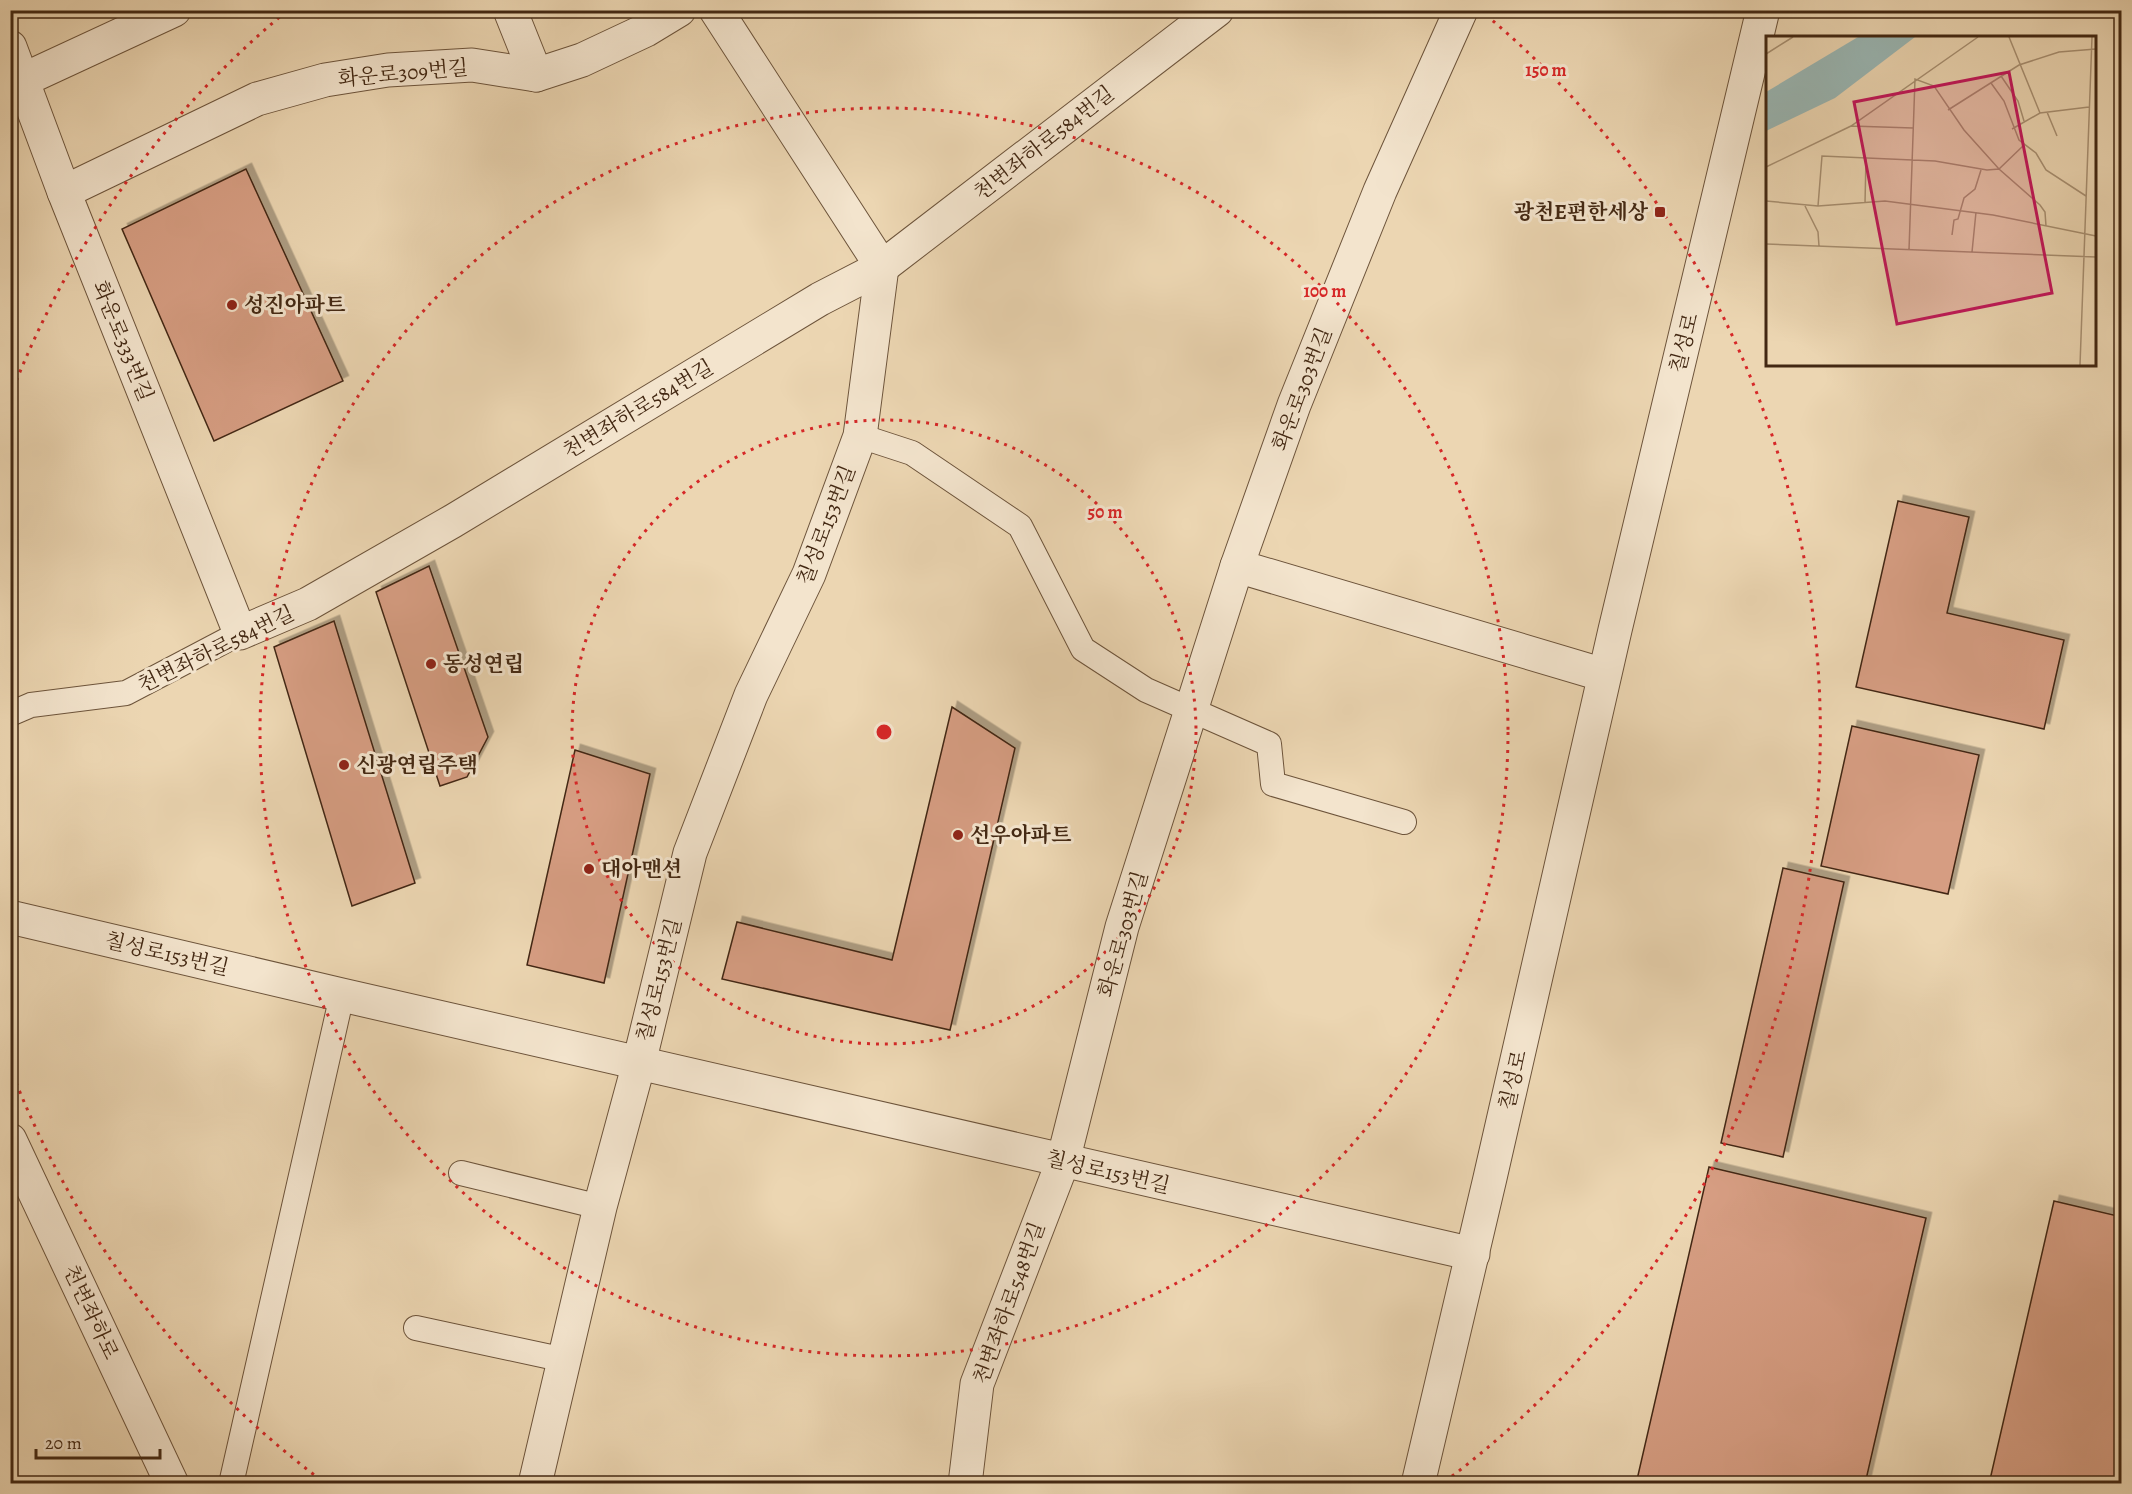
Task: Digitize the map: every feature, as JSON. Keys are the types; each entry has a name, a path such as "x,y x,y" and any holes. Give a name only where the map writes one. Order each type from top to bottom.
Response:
{"street":[{"path":"23,80 174,10"},
{"path":"510,10 536,75"},
{"name":"화운로309번길","path":"64,192 257,99 326,80 388,70 472,65 536,75 582,60 646,30 679,10"},
{"path":"716,10 882,267"},
{"name":"천변좌하로584번길","path":"240,633 319,598 453,521 820,299 882,267 1217,10"},
{"name":"화운로303번길","path":"1063,1161 1122,927 1237,566 1307,373 1380,191 1461,10"},
{"name":"칠성로","path":"1418,1484 1473,1254 1604,675 1763,10"},
{"name":"화운로333번길","path":"10,47 64,192 240,633"},
{"name":"칠성로153번길","path":"540,1482 600,1207 639,1063 690,853 751,695 809,574 860,436 882,267"},
{"path":"1237,566 1604,675"},
{"name":"칠성로153번길","path":"10,917 1473,1254"},
{"name":"천변좌하로","path":"10,1140 172,1484"},
{"name":"천변좌하로548번길","path":"965,1484 977,1384 1063,1161"}],"lane":[{"path":"860,436 912,453 1020,526 1083,649 1146,690 1269,744 1273,784 1404,822"},
{"name":"천변좌하로584번길","path":"10,714 31,705 126,693 240,633"},
{"path":"231,1484 342,995"},
{"path":"461,1173 600,1207"},
{"path":"417,1328 566,1360"}],"building":[{"name":"성진아파트","path":"246,169 343,381 214,441 122,229"},
{"path":"1898,501 1969,517 1947,613 2064,640 2044,729 1856,687"},
{"name":"동성연립","path":"429,566 488,737 467,777 440,786 376,592"},
{"name":"신광연립주택","path":"334,621 415,883 352,906 274,647"},
{"name":"선우아파트","path":"952,707 1015,748 950,1030 722,979 737,922 892,960"},
{"path":"1852,726 1979,755 1948,894 1821,866"},
{"name":"대아맨션","path":"575,750 650,774 604,983 527,965"},
{"path":"1783,868 1844,882 1783,1157 1721,1143"},
{"path":"1709,1167 1926,1218 1865,1484 1636,1484"},
{"path":"2054,1201 2122,1217 2122,1484 1989,1484"}],"place":[{"name":"광천E편한세상","path":"1660,212"},
{"name":"성진아파트","path":"232,305"},
{"name":"동성연립","path":"431,664"},
{"name":"신광연립주택","path":"344,765"},
{"name":"선우아파트","path":"958,835"},
{"name":"대아맨션","path":"589,869"}]}
